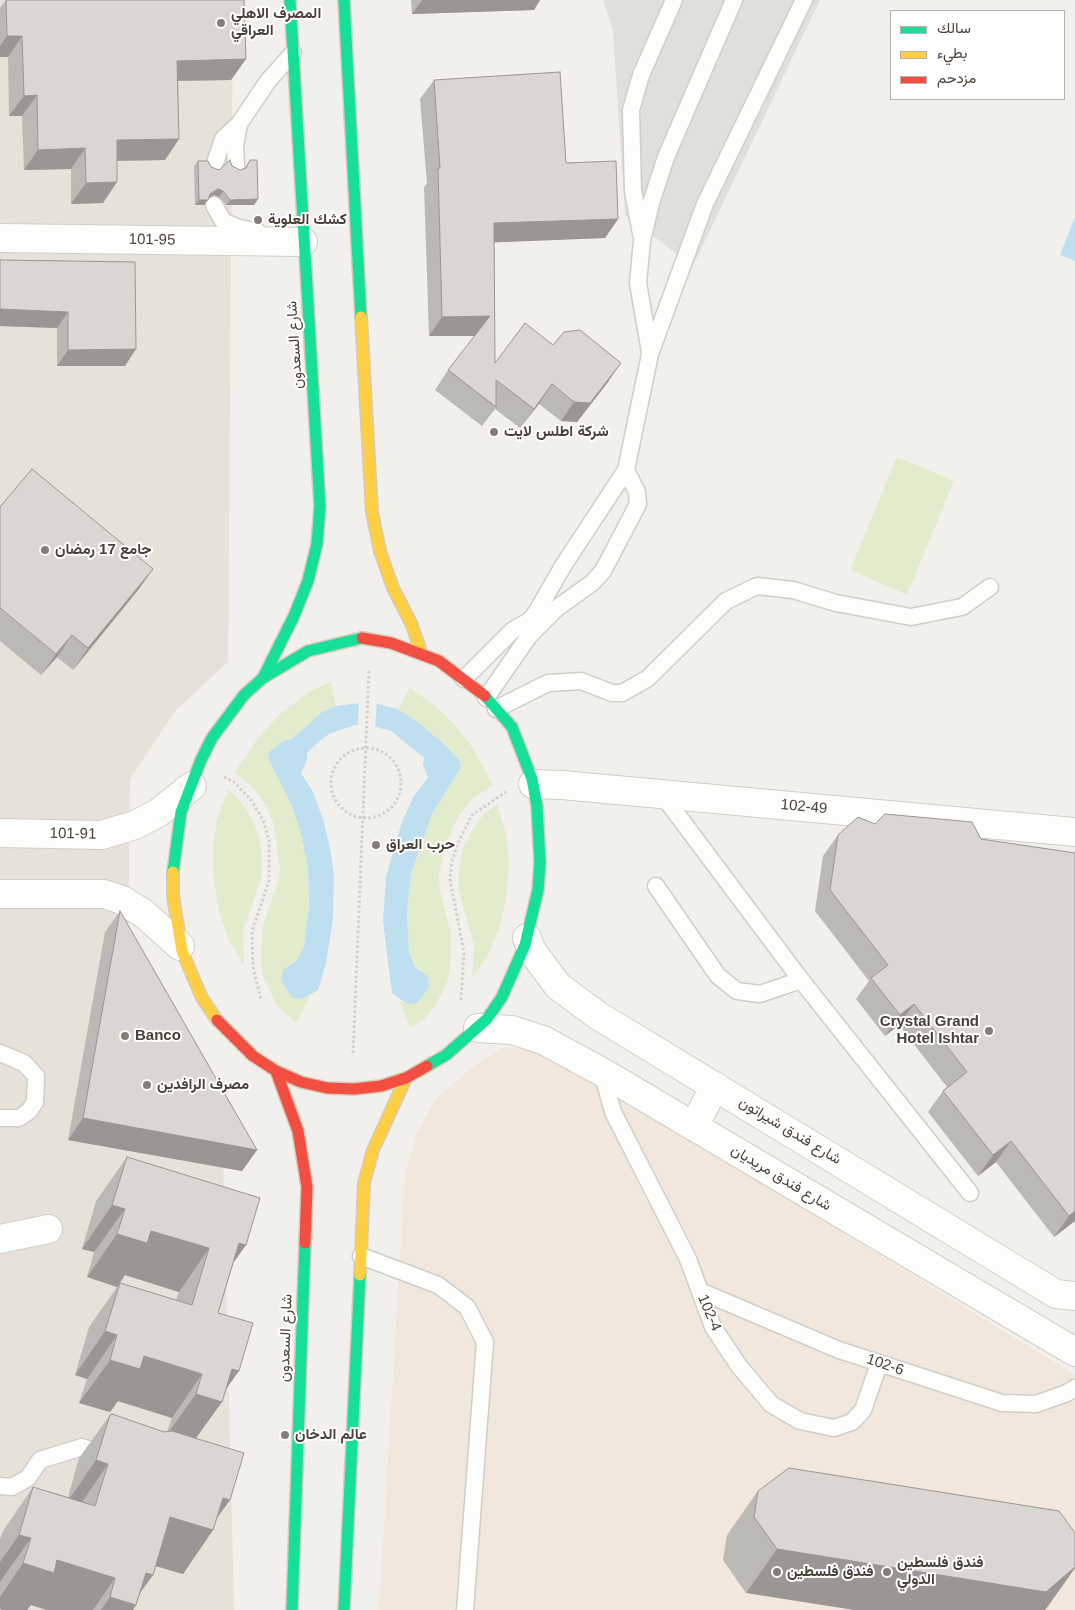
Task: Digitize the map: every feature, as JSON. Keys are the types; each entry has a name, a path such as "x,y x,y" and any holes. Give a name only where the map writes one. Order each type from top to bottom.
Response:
{"main road":[{"name":"شارع السعدون","path":"263,678 294,616 308,581 317,544 320,507 290,0"},
{"path":"344,0 372,512 380,551 393,588 411,623 422,654"},
{"path":"362,638 392,643 422,654 439,662 464,679 491,703 512,728 523,752 533,784 540,834 538,890 527,938 515,971 487,1019 446,1055 406,1078 381,1086 354,1089 327,1088 300,1082 276,1071 253,1056 217,1020 192,977 180,946 173,896 173,868 181,812 212,738 244,695 263,678 308,651 362,638"},
{"name":"شارع السعدون","path":"276,1071 298,1131 306,1187 292,1610"},
{"path":"344,1610 364,1184 373,1150 406,1078"}],"street":[{"name":"101-95","path":"0,238 303,242"},
{"name":"102-49","path":"533,784 562,784 1075,832"},
{"name":"101-91","path":"0,833 102,835 136,825 158,813 192,786"},
{"path":"0,894 104,894 122,900 144,913 180,946"},
{"name":"شارع فندق شيراتون","path":"527,938 532,951 558,986 597,1014 1066,1295"},
{"name":"شارع فندق مريديان","path":"478,1028 512,1030 542,1040 602,1072 1075,1352"},
{"path":"694,1126 715,1086"},
{"path":"0,1239 48,1229"},
{"path":"1038,1330 1066,1295"}],"lane":[{"path":"642,241 633,190 631,110 641,75 674,0"},
{"path":"650,354 638,283 642,241 651,203 666,157 734,0"},
{"path":"491,703 528,636 551,604 563,566 626,470 650,354 705,204 804,0"},
{"path":"214,166 223,139 239,124 268,81 293,53"},
{"path":"236,166 235,146 239,124"},
{"path":"214,205 223,221 229,224 303,242"},
{"path":"464,679 513,630 551,604 586,588 598,577 637,509 639,498 626,470"},
{"path":"491,703 548,683 581,681 612,693 622,693 647,679 726,601 757,586 793,590 836,603 911,617 962,607 990,586"},
{"path":"661,793 801,980 970,1193"},
{"path":"656,886 718,976 738,990 760,994 801,980"},
{"path":"0,1053 24,1063 36,1076 35,1102 29,1111 19,1118 0,1118"},
{"name":"102-4","path":"602,1072 613,1112 688,1259 713,1327 739,1366 771,1404 800,1421 834,1428 852,1422 863,1410 879,1364"},
{"path":"361,1256 438,1285 467,1308 486,1342 466,1610"},
{"name":"102-6","path":"700,1291 839,1350 1002,1402 1036,1404 1067,1393 1075,1388"},
{"path":"0,1486 12,1487 28,1478 40,1460 82,1447 118,1459"}],"path":[{"path":"352,1053 364,818 364,746 369,670"},
{"path":"364,746 383,751 397,764 402,783 396,802 382,815 364,818 346,813 334,800 330,782 334,765 347,752 364,746"},
{"path":"224,777 234,782 251,800 263,820 269,840 269,881 252,931 253,966 261,1000"},
{"path":"461,1000 464,953 450,879 452,862 457,845 472,815 506,792"}],"shaded area":[{"path":"0,0 233,0 228,662 175,711 130,779 128,945 222,1109 234,1610 0,1610"},
{"path":"603,0 820,0 693,266 625,215 613,31"},
{"path":"504,1048 545,1050 1075,1375 1075,1610 379,1610 405,1174 418,1131 436,1099 475,1065"}],"green space":[{"path":"897,457 954,481 907,595 850,570"},
{"path":"331,682 336,706 322,712 292,739 283,741 268,758 293,808 302,838 308,869 309,906 304,946 297,960 289,964 302,999 310,996 297,1023 283,1012 274,1000 263,975 261,958 263,925 278,882 280,868 273,822 266,805 254,789 235,772 258,738 280,714 310,691"},
{"path":"410,688 438,708 453,723 473,748 493,785 472,799 459,815 445,845 439,875 440,890 451,934 450,968 447,983 434,1008 424,1019 410,1028 399,1000 407,1004 422,970 414,966 409,951 407,911 411,874 432,814 461,767 460,761 446,746 419,723 398,709"},
{"path":"228,789 242,803 253,821 259,836 262,857 262,876 243,931 244,965 229,941 219,911 214,882 213,850 217,819"},
{"path":"497,804 506,834 509,865 506,898 500,926 488,955 472,978 474,945 458,888 459,870 463,849 470,834 482,816"}],"water":[{"path":"1075,217 1075,261 1060,255"},
{"path":"369,702 398,709 419,723 460,761 461,767 432,814 411,874 407,911 409,951 414,966 428,977 429,987 417,1003 407,1004 392,993 383,921 386,877 402,822 414,796 428,778 423,765 424,758 391,731 373,726 355,725 329,734 317,743 307,753 307,760 301,773 313,792 323,819 330,848 334,875 333,919 326,963 318,990 302,999 292,998 281,980 283,970 297,960 304,946 309,906 308,869 302,838 293,808 268,758 269,752 283,741 292,739 322,712 336,706"}],"pier":[{"path":"359,700 377,701 375,730 358,728"}],"building":[{"path":"6,0 244,0 246,59 177,61 179,139 117,140 117,182 86,183 85,148 38,150 37,95 24,96 22,36 7,36"},
{"path":"560,72 566,163 616,161 618,219 494,223 495,363 525,323 553,345 564,332 580,330 621,363 590,403 574,402 552,384 534,409 496,380 496,407 448,370 490,316 442,317 438,168 440,168 434,80"},
{"path":"230,160 232,166 240,170 246,168 250,160 257,160 258,199 230,200 223,191 218,189 210,194 208,200 199,200 198,161 208,161 211,167 219,170"},
{"path":"0,260 135,262 136,349 68,350 68,312 0,309"},
{"name":"جامع 17 رمضان","path":"32,469 153,569 88,648 72,635 56,654 0,608 0,507"},
{"name":"Crystal Grand Hotel Ishtar","path":"885,814 972,822 981,839 1075,853 1075,1211 1069,1216 1011,1141 993,1155 943,1091 967,1072 914,1004 900,1015 871,978 888,965 830,890 838,835 858,817 875,824"},
{"name":"Banco","path":"120,911 257,1150 83,1118"},
{"path":"127,1157 260,1198 246,1245 239,1243 218,1313 253,1323 239,1371 232,1369 222,1402 196,1394 202,1374 144,1356 140,1369 110,1360 117,1335 105,1331 120,1283 192,1305 209,1248 151,1231 147,1243 117,1234 125,1209 112,1205"},
{"path":"112,1414 164,1432 172,1431 244,1453 230,1500 223,1498 213,1530 170,1517 153,1575 146,1573 136,1605 110,1597 115,1578 57,1560 54,1573 23,1563 31,1538 19,1535 33,1487 95,1506 108,1464 96,1460 110,1415"},
{"path":"789,1468 1059,1511 1075,1533 1075,1567 1046,1592 777,1549 754,1517 758,1491"}],"traffic: fast":[{"path":"263,678 294,616 308,581 317,544 320,507 290,0"},
{"path":"344,0 361,317"},
{"path":"173,872 181,812 201,760 212,738 244,695 263,678 308,651 362,638"},
{"path":"427,1066 446,1055 487,1019 502,997 525,945 538,890 540,862 537,806 532,779 512,727 485,696"},
{"path":"292,1610 305,1243"},
{"path":"344,1610 360,1275"}],"traffic: slow":[{"path":"361,317 372,512 380,551 393,588 411,623 422,654"},
{"path":"173,872 173,896 182,951 202,998 217,1020"},
{"path":"360,1275 364,1183 373,1150 406,1078"}],"traffic: jam":[{"path":"362,638 391,643 439,661 485,696"},
{"path":"217,1020 253,1056 276,1071 301,1082 327,1088 354,1089 381,1086 406,1078 427,1066"},
{"path":"276,1071 298,1131 307,1187 305,1243"}],"place":[{"name":"المصرف الاهلي العراقي","path":"221,23"},
{"name":"كشك العلوية","path":"258,220"},
{"name":"شركة اطلس لايت","path":"494,432"},
{"name":"جامع 17 رمضان","path":"45,550"},
{"name":"حرب العراق","path":"376,845"},
{"name":"Crystal Grand Hotel Ishtar","path":"989,1031"},
{"name":"Banco","path":"125,1036"},
{"name":"مصرف الرافدين","path":"147,1085"},
{"name":"عالم الدخان","path":"285,1435"},
{"name":"فندق فلسطين","path":"777,1572"},
{"name":"فندق فلسطين الدولي","path":"887,1572"}]}
